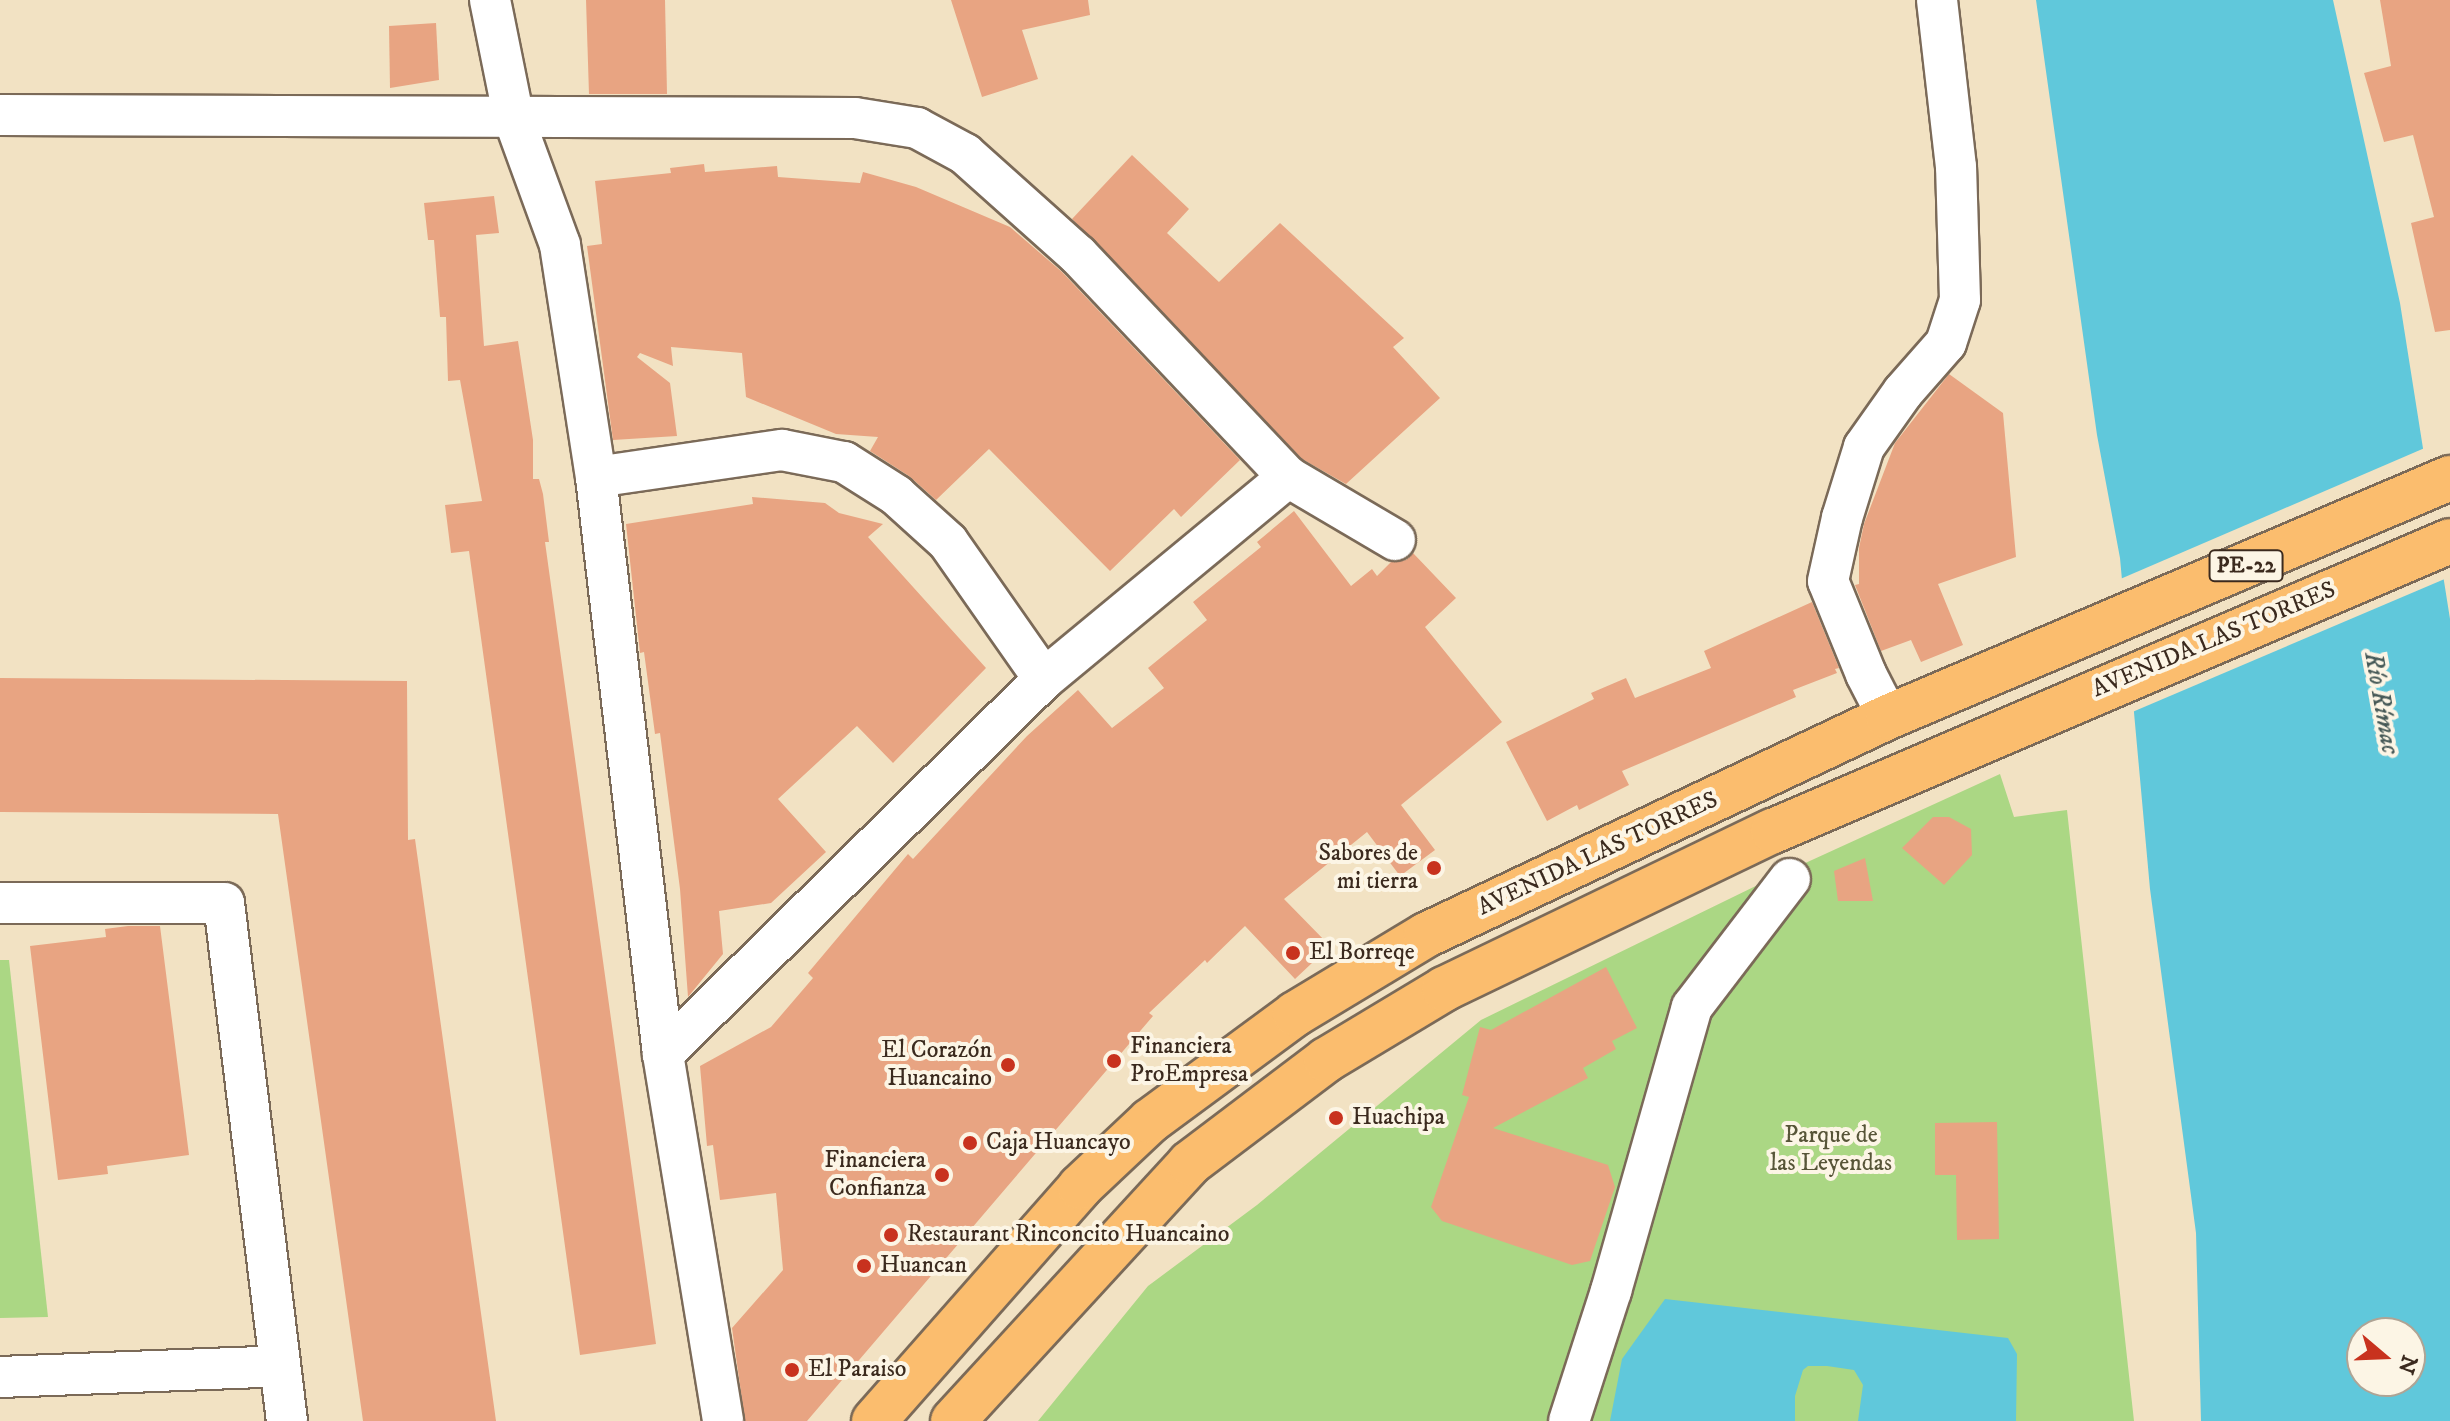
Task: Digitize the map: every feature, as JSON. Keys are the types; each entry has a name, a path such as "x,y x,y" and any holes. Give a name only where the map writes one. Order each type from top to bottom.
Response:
{"highway":[{"name":"AVENIDA LAS TORRES","path":"874,1421 1080,1187 1150,1121 1295,1014 1426,935 1888,717 2450,478"},
{"name":"AVENIDA LAS TORRES","path":"953,1421 1190,1163 1326,1060 1444,989 1773,831 2450,541"}],"street":[{"path":"490,0 514,119 560,245 596,477 663,1054 723,1421"},
{"path":"1888,717 1866,674 1828,581 1842,518 1864,447 1903,392 1946,343 1960,300 1956,167 1937,0"},
{"path":"0,115 855,118 917,128 965,154 1078,255 1288,477 1395,540"},
{"path":"596,477 782,450 844,462 896,495 948,542 1044,679"},
{"path":"663,1054 1044,679 1288,477"},
{"path":"1569,1421 1611,1291 1692,1007 1790,879"},
{"path":"0,903 224,903 287,1421"},
{"path":"0,1377 280,1366"}],"green space":[{"name":"Parque de las Leyendas","path":"2000,774 2014,817 2067,810 2134,1421 1038,1421 1148,1286 1257,1205 1481,1020 1768,880"},
{"path":"0,960 9,960 48,1317 0,1318"}],"water":[{"name":"Río Rímac","path":"2036,0 2333,0 2400,303 2450,619 2450,1421 2201,1421 2196,1233 2150,889 2120,558 2097,435"},
{"path":"1665,1299 2008,1338 2017,1354 2016,1421 1858,1421 1863,1385 1854,1370 1808,1366 1803,1370 1795,1396 1795,1421 1610,1421 1622,1359"}],"pier":[{"path":"2427,447 2447,578 2130,713 2118,580"}],"building":[{"path":"586,0 665,0 667,94 589,94"},
{"path":"951,0 1088,0 1090,15 1022,30 1038,79 982,97"},
{"path":"2380,0 2450,0 2450,330 2435,332 2411,223 2434,217 2413,135 2384,142 2364,73 2391,66"},
{"path":"436,23 439,80 390,88 389,26"},
{"path":"1132,155 1189,209 1167,233 1219,282 1280,223 1404,338 1393,347 1440,398 1346,484 1302,459 1072,219"},
{"path":"704,164 705,172 777,166 778,177 860,183 863,172 916,187 1010,227 1062,272 1240,460 1181,517 1174,509 1110,571 989,449 936,500 909,476 870,451 878,437 836,434 746,397 742,353 671,347 673,366 640,353 637,357 670,383 677,436 613,440 587,246 602,244 595,181 671,173 670,168"},
{"path":"494,196 499,233 476,235 484,346 518,341 533,440 533,479 539,479 543,494 549,542 545,542 656,1344 580,1355 469,551 451,553 445,505 482,501 460,380 448,381 446,317 440,317 434,240 428,240 424,203"},
{"path":"1949,374 2003,413 2016,557 1938,584 1963,645 1921,662 1911,640 1881,651 1855,585 1859,584 1859,548 1864,524 1895,443"},
{"path":"752,497 825,503 839,513 883,524 868,537 986,668 893,763 857,726 778,799 826,852 771,903 719,911 723,954 688,997 680,889 660,733 655,734 644,652 640,653 626,524 753,504"},
{"path":"1294,511 1351,586 1372,569 1377,576 1391,562 1406,560 1413,553 1456,598 1425,627 1502,722 1401,805 1435,850 1400,876 1367,832 1284,899 1330,946 1295,979 1245,926 1149,1013 1153,1016 807,1421 745,1421 732,1328 783,1270 776,1193 720,1200 713,1145 707,1146 700,1066 771,1027 813,978 808,973 908,854 913,859 1027,736 1078,690 1112,728 1164,688 1148,668 1207,620 1193,602 1261,547 1257,542"},
{"path":"1812,602 1839,668 1835,669 1837,673 1793,690 1796,697 1622,771 1629,785 1579,810 1577,805 1547,821 1506,742 1594,699 1591,693 1626,678 1635,698 1711,668 1704,651"},
{"path":"0,678 407,681 408,840 415,839 496,1421 363,1421 278,814 0,812"},
{"path":"1933,817 1949,817 1971,829 1972,855 1944,885 1902,848"},
{"path":"1865,858 1873,901 1838,901 1834,871"},
{"path":"160,926 189,1155 107,1166 108,1174 58,1180 30,946 106,937 105,929"},
{"path":"1606,967 1637,1028 1612,1041 1616,1049 1583,1068 1588,1078 1493,1128 1608,1165 1615,1187 1590,1261 1572,1265 1442,1221 1431,1207 1469,1097 1462,1095 1480,1027 1491,1030"},
{"path":"1997,1122 1999,1239 1957,1240 1956,1175 1935,1175 1935,1123"}],"place":[{"name":"Sabores de mi tierra","path":"1434,868"},
{"name":"El Borreqe","path":"1293,953"},
{"name":"Financiera ProEmpresa","path":"1114,1061"},
{"name":"El Corazón Huancaino","path":"1008,1065"},
{"name":"Huachipa","path":"1336,1118"},
{"name":"Caja Huancayo","path":"970,1143"},
{"name":"Financiera Confianza","path":"942,1175"},
{"name":"Restaurant Rinconcito Huancaino","path":"891,1235"},
{"name":"Huancan","path":"864,1266"},
{"name":"El Paraiso","path":"792,1370"}]}
